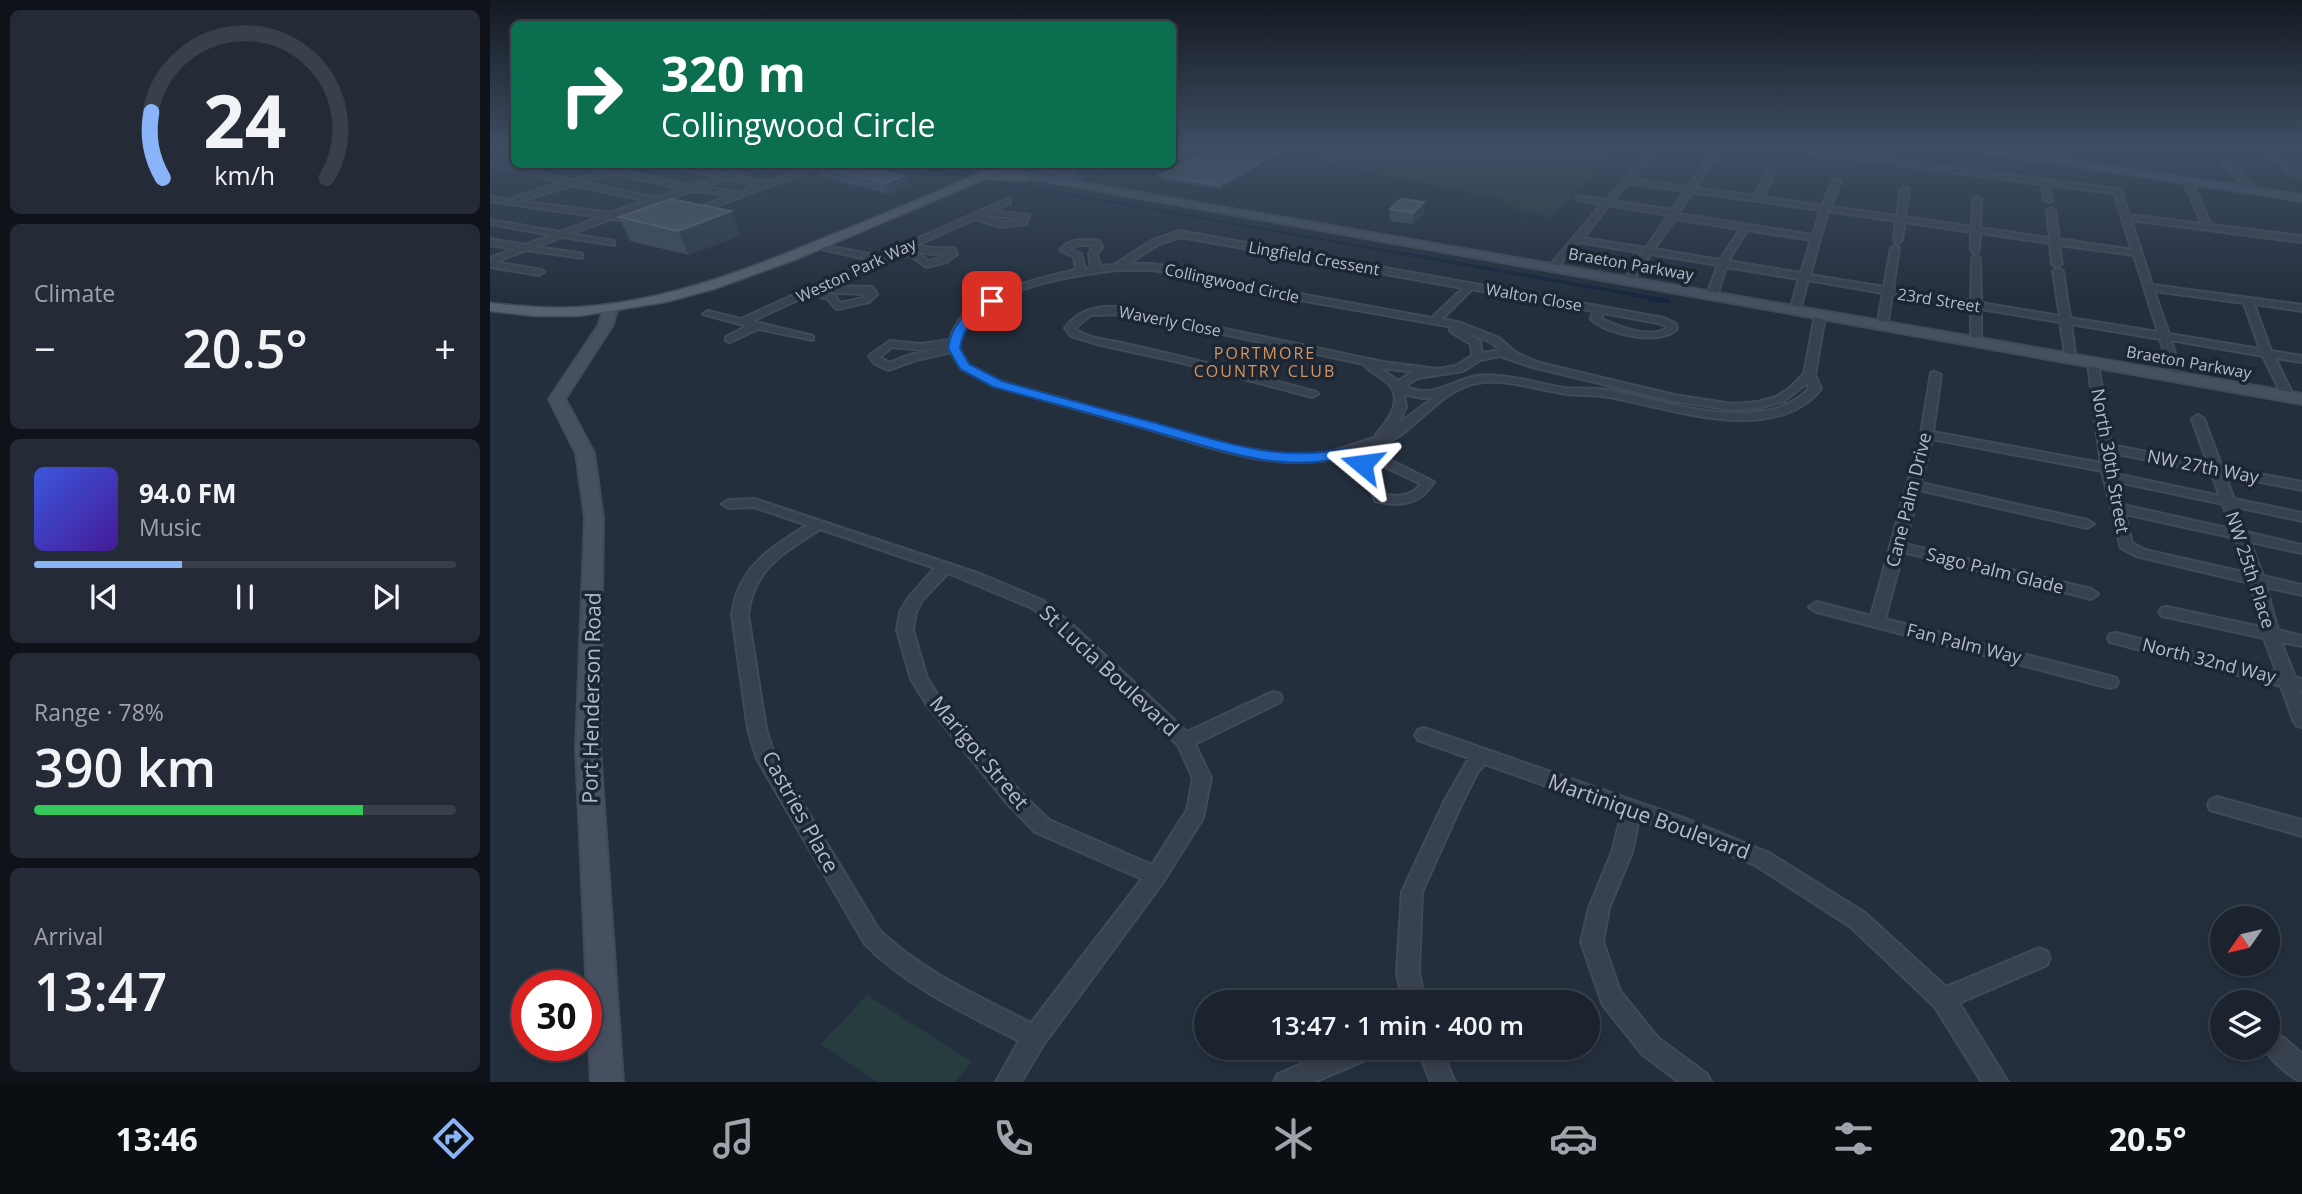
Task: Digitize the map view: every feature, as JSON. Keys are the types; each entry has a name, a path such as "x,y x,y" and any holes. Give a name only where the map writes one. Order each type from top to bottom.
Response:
{"main road":[{"path":"620,323 679,297 747,275 820,246 934,197"},
{"path":"490,307 545,313 630,306 679,297"}],"street":[{"path":"490,208 523,197"},
{"path":"643,197 705,208"},
{"path":"490,262 662,197"},
{"path":"685,214 734,197"},
{"name":"Braeton Parkway","path":"1139,197 2295,398"},
{"path":"1556,264 1611,197"},
{"path":"1628,281 1684,197"},
{"path":"1746,197 2136,253"},
{"path":"1796,306 1830,197"},
{"path":"1883,321 1904,197"},
{"path":"2048,197 2070,353"},
{"path":"2119,197 2175,372"},
{"path":"2195,197 2208,227"},
{"path":"1580,198 1816,238"},
{"path":"490,199 650,222"},
{"path":"1976,336 1977,199"},
{"name":"Weston Park Way","path":"743,322 1007,201"},
{"path":"977,214 1026,217 1023,222 1007,227 999,226 977,214"},
{"path":"2127,217 2298,238 2302,249"},
{"path":"490,222 611,243"},
{"path":"1713,292 1723,263 1745,227"},
{"name":"Lingfield Cressent","path":"1116,267 1156,242 1180,234 1470,286"},
{"name":"23rd Street","path":"1576,239 2302,359"},
{"path":"490,242 579,256"},
{"path":"1082,271 1077,256 1064,250 1073,243 1096,243 1098,247 1093,254 1096,270"},
{"path":"820,246 879,259"},
{"path":"897,251 914,254 926,264 944,260 953,254 951,250 930,251 909,246"},
{"path":"490,262 539,272"},
{"name":"Collingwood Circle","path":"954,346 957,332 970,316 992,301 1044,279 1116,267 1152,267 1182,271 1238,286 1471,329 1495,340 1512,355 1558,372 1701,403 1732,407 1759,405 1794,390 1810,374"},
{"path":"810,291 831,297 838,306 866,300 872,294 869,289 836,290 821,286"},
{"path":"1434,321 1470,286"},
{"name":"Walton Close","path":"1470,286 1599,309 1660,320 1671,324 1672,329 1665,335 1655,335 1612,327 1599,323 1596,319 1599,309"},
{"path":"2149,286 2302,308"},
{"path":"2248,300 2267,353 2295,398"},
{"name":"Port Henderson Road","path":"601,336 620,323 630,306"},
{"name":"Port Henderson Road","path":"607,1082 588,749 594,518 585,453 557,399 561,387 577,364 601,336 610,319 611,308"},
{"name":"Waverly Close","path":"1312,394 1095,340 1075,334 1070,328 1074,321 1084,314 1103,309 1128,311 1359,360 1437,372"},
{"path":"708,314 809,338"},
{"path":"1479,379 1514,381 1566,391 1605,393 1709,415 1747,417 1781,411 1806,400 1815,389 1810,374 1820,316"},
{"name":"Collingwood Circle","path":"1434,321 1476,343 1477,357"},
{"path":"730,340 758,325"},
{"path":"890,344 954,346 888,367 874,356 890,344"},
{"path":"954,346 965,367 998,384 1236,450 1279,458 1325,458 1367,446 1392,435 1457,385 1504,371 1514,365 1512,355 1500,353 1477,357 1459,369 1415,375 1396,387"},
{"name":"Waverly Close","path":"1359,360 1396,387"},
{"name":"North 30th Street","path":"2093,363 2109,472 2124,542 2136,551 2302,590"},
{"name":"Cane Palm Drive","path":"1877,622 1927,434 1934,375"},
{"path":"1367,446 1389,429 1398,415 1401,402 1396,387"},
{"path":"1396,387 1405,393 1421,395 1433,396 1449,392"},
{"name":"NW 25th Place","path":"2198,419 2257,580 2271,635 2295,683 2302,720"},
{"path":"1927,434 2109,472 2302,517"},
{"path":"1346,452 1372,472 1380,498 1411,500 1422,493 1428,482 1393,468 1380,460 1367,446"},
{"name":"NW 27th Way","path":"2105,448 2302,486"},
{"path":"1913,485 2087,524"},
{"name":"St Lucia Boulevard","path":"729,504 755,503 1009,589 1037,604 1062,624 1185,741 1202,778 1196,812 1156,876 1035,1037 1008,1082"},
{"path":"2117,508 2302,549"},
{"name":"Castries Place","path":"818,524 759,568 747,581 740,596 740,615 757,729 766,759 872,937 884,951 916,973 1035,1037"},
{"name":"Sago Palm Glade","path":"1899,547 2091,594"},
{"name":"Marigot Street","path":"944,568 916,597 908,612 905,630 919,679 933,701 1014,798 1042,826 1156,876"},
{"name":"Fan Palm Way","path":"1817,607 2110,682"},
{"path":"2167,611 2302,641"},
{"name":"North 32nd Way","path":"2116,638 2295,683"},
{"path":"1185,741 1274,698"},
{"name":"Martinique Boulevard","path":"1424,735 1632,809 1762,859 1858,920 1942,999 1996,1082"},
{"path":"1411,990 1408,973 1412,892 1453,802 1471,768 1481,756"},
{"path":"2217,805 2302,828"},
{"path":"1632,809 1622,852 1599,908 1592,942 1611,997 1650,1046 1699,1082"},
{"path":"1942,999 2039,958"},
{"path":"2280,1050 2302,1070"},
{"path":"1286,1082 1338,1060"},
{"path":"1433,1060 1443,1082"}],"green space":[{"path":"1494,197 1572,197 1551,218 1503,206 1501,199"},
{"path":"867,995 972,1062 955,1082 878,1082 821,1044"}],"building":[{"path":"671,199 731,211 678,231 619,217"},
{"path":"1401,199 1424,202 1413,213 1390,209"}],"waterway":[{"path":"1085,197 1416,256"},
{"path":"1406,254 1669,301 1650,301"}],"district":[{"name":"PORTMORE COUNTRY CLUB","path":"1265,362"}],"route":[{"path":"992,301 970,316 957,332 954,348 965,367 998,384 1236,450 1279,458 1325,458 1346,452 1362,464"}]}
